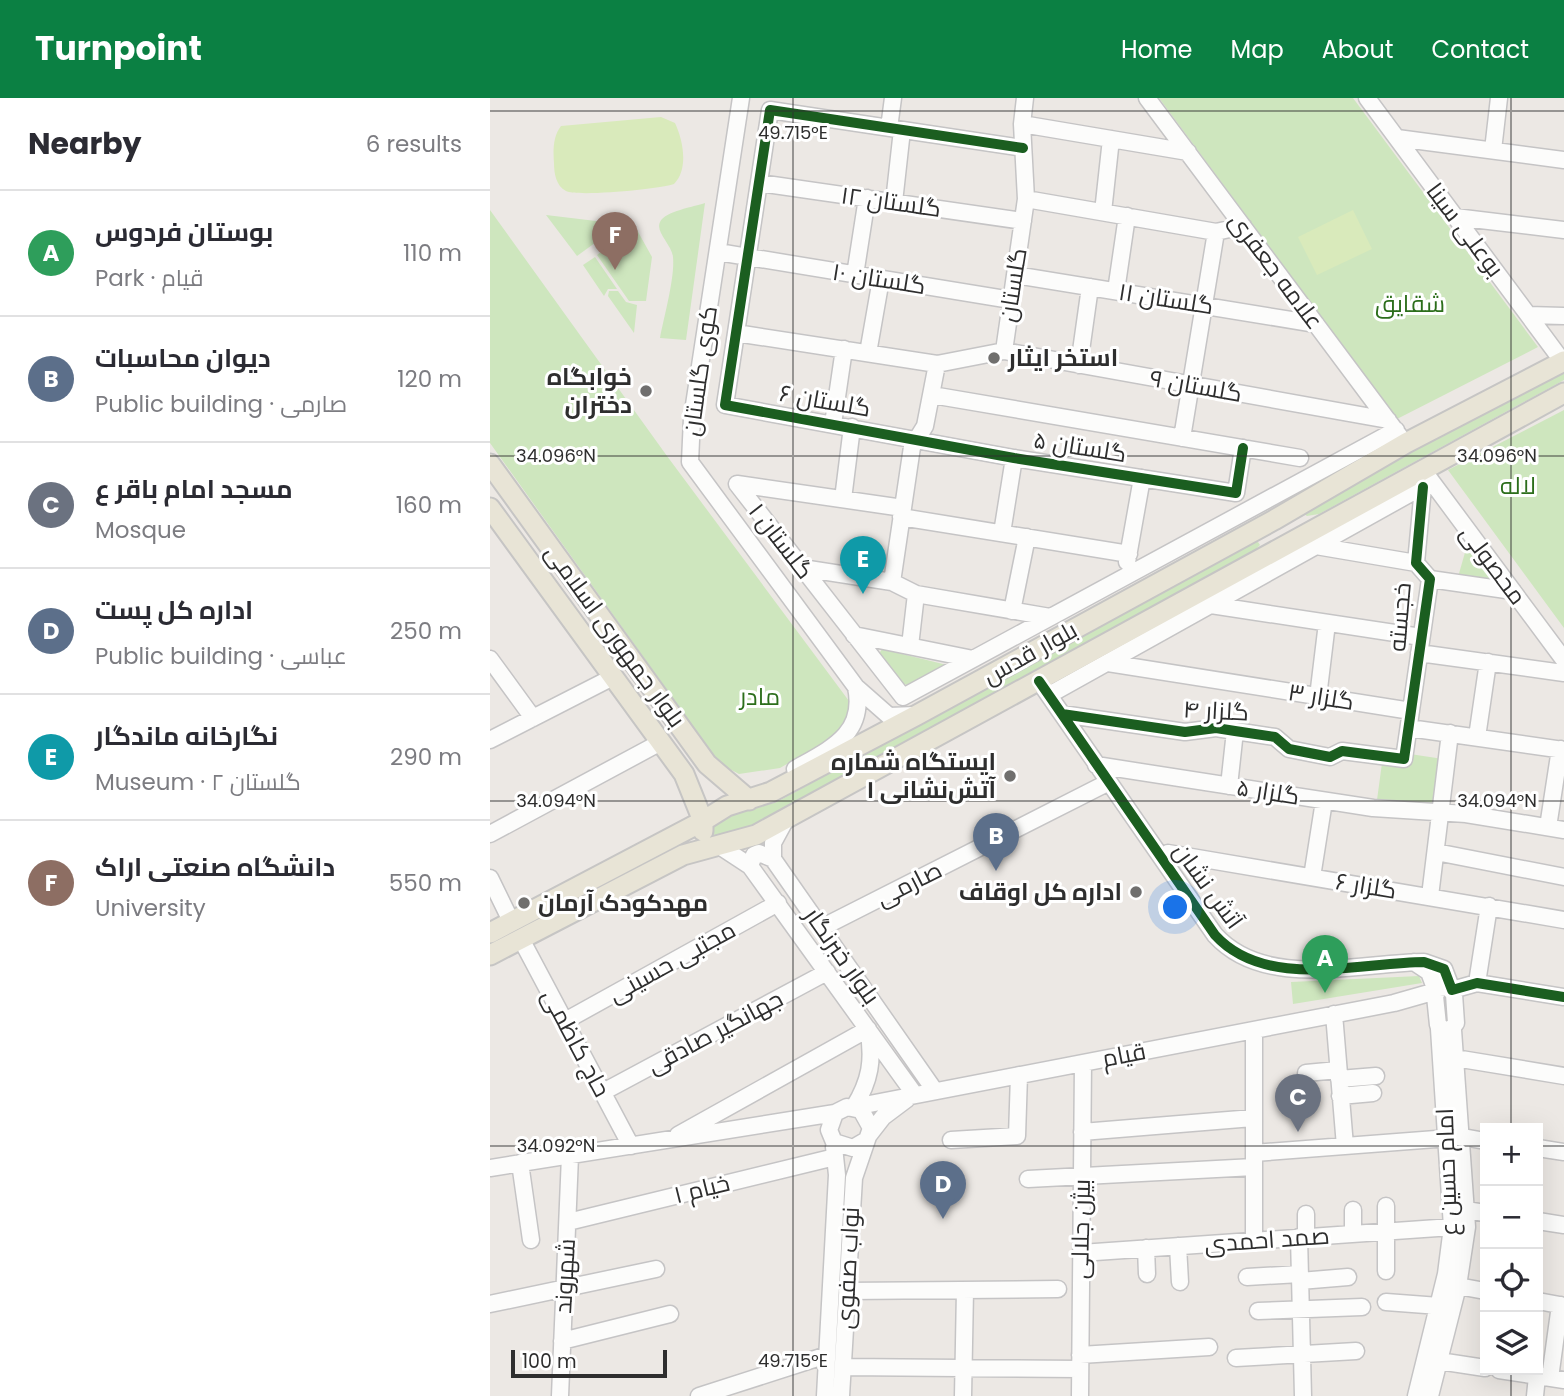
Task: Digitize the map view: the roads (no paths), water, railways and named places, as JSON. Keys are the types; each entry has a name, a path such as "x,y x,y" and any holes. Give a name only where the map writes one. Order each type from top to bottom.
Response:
{"main road":[{"name":"بلوار قدس","path":"490,933 703,821 720,809 771,792 1247,535 1299,505 1396,431 1563,361"},
{"name":"بلوار قدس","path":"490,956 683,855 756,835 1044,688 1258,558 1314,538 1426,479 1564,393"},
{"name":"بلوار جمهوری اسلامی","path":"490,464 707,764 749,800"},
{"path":"1299,505 1289,516 1288,523 1314,538"},
{"name":"بلوار جمهوری اسلامی","path":"490,508 684,774 703,821 707,839 718,845"},
{"path":"1247,535 1266,534 1269,540 1268,547 1258,558"},
{"path":"684,774 699,776 707,764"},
{"path":"511,921 521,939"}],"street":[{"name":"کوی گلستان","path":"741,98 688,452 693,471 856,687 889,716 917,715"},
{"path":"893,98 896,129 894,202"},
{"name":"گلستان","path":"736,333 937,363 1003,351 1026,199 1022,124 1025,98"},
{"name":"علامه جعفری","path":"1147,98 1396,431"},
{"name":"بوعلی سینا","path":"1367,98 1563,361"},
{"path":"1493,150 1499,98"},
{"path":"736,333 770,110 1023,148"},
{"path":"1022,124 1188,152"},
{"path":"1397,138 1564,160"},
{"path":"1102,212 1111,139"},
{"name":"گلستان ۱۲","path":"759,183 1023,221"},
{"path":"855,275 867,198"},
{"path":"1026,199 1216,232 1243,226"},
{"path":"1116,291 1127,216"},
{"path":"1455,217 1564,230"},
{"path":"1182,438 1216,232"},
{"name":"گلستان ۱۰","path":"718,252 1011,300"},
{"name":"گلستان ۱۱","path":"1015,275 1316,324"},
{"path":"868,353 881,279"},
{"path":"1079,365 1090,287"},
{"path":"1528,314 1564,316"},
{"name":"گلستان ۶","path":"736,333 725,405 918,439"},
{"path":"833,424 844,349"},
{"name":"گلستان ۹","path":"1003,351 1191,385 1396,431"},
{"path":"892,582 912,447 925,426 937,363"},
{"path":"932,395 1300,458"},
{"path":"852,427 843,499 1002,533 1129,554"},
{"path":"855,635 973,659 1396,431"},
{"name":"گلستان ۵","path":"918,439 1014,458 1236,493 1243,448"},
{"path":"1002,533 1014,458"},
{"path":"1124,577 1142,478"},
{"name":"خجسته","path":"1404,759 1430,579 1416,563 1426,479"},
{"name":"محصولی","path":"1426,479 1564,660"},
{"name":"گلستان ۱","path":"843,499 737,484 903,697 973,659"},
{"path":"1012,611 1027,537"},
{"path":"1044,688 1108,663 1211,605 1314,538 1416,563"},
{"path":"755,554 783,544"},
{"path":"802,568 892,582 916,594 1050,617"},
{"path":"1430,579 1513,591"},
{"path":"910,646 916,594"},
{"path":"1211,605 1327,623 1488,662 1564,673"},
{"path":"1318,697 1327,623"},
{"path":"490,659 533,718"},
{"path":"1477,737 1488,662"},
{"name":"گلزار ۳","path":"1108,663 1318,697 1450,733 1562,750"},
{"path":"490,740 613,677"},
{"path":"749,800 844,738 855,723 858,712 856,687"},
{"name":"آتش نشان","path":"1044,688 1214,935 1237,956 1253,962 1298,968 1434,963 1444,969 1444,991"},
{"name":"گلزار ۴","path":"1062,714 1185,732 1216,728 1275,737 1289,749 1330,757 1342,751 1404,759"},
{"path":"1229,786 1234,731"},
{"path":"1430,896 1450,733"},
{"path":"490,834 661,742"},
{"path":"1440,813 1466,814 1556,828 1562,750"},
{"name":"گلزار ۵","path":"1096,765 1324,801 1403,812 1440,813"},
{"name":"صارمی","path":"823,927 1107,783"},
{"path":"1312,877 1324,801"},
{"path":"750,866 759,853 773,859 773,843 787,818"},
{"name":"بلوار خبرنگار","path":"718,845 750,866 915,1095"},
{"path":"1436,852 1564,877"},
{"name":"گلزار ۶","path":"1168,853 1564,920"},
{"name":"بلوار خبرنگار","path":"773,859 935,1091"},
{"path":"490,878 511,921"},
{"name":"مجتبی حسینی","path":"565,1021 778,903"},
{"path":"1489,906 1477,983 1564,997"},
{"name":"حاج کاظمی","path":"521,939 631,1146"},
{"name":"جهانگیر صادقی","path":"603,1092 827,972"},
{"name":"قیام","path":"855,1107 1394,1003 1477,983"},
{"path":"1443,1026 1456,1023 1444,991"},
{"name":"قیام","path":"1394,1003 1413,1006 1443,1026"},
{"path":"1334,1014 1345,1146"},
{"name":"امام حسین ع","path":"1416,1396 1439,1306 1452,1227 1456,1138 1455,1058 1443,1026"},
{"name":"امام حسین ع","path":"1430,1396 1458,1286 1466,1210 1443,1026"},
{"path":"490,1168 631,1146 667,1141 785,1123 855,1107 870,1073 871,1045 868,1029 667,1141"},
{"path":"1254,1030 1254,1240"},
{"path":"892,1061 905,1060 907,1049"},
{"path":"1455,1058 1564,1076"},
{"name":"بیژن جلالی","path":"1080,1396 1083,1063"},
{"path":"1306,1081 1306,1073 1376,1076"},
{"path":"951,1140 1017,1136 1019,1075"},
{"path":"1340,1096 1373,1093"},
{"path":"785,1123 808,1126 833,1145 853,1148 867,1138 896,1105 915,1095"},
{"path":"855,1107 870,1121 867,1138"},
{"path":"833,1145 829,1124 835,1113"},
{"path":"1082,1132 1254,1118"},
{"name":"نواب صفوی","path":"841,1396 854,1178 867,1138"},
{"path":"1028,1179 1082,1177 1254,1160 1345,1146 1456,1138 1480,1140"},
{"name":"نواب صفوی","path":"825,1396 837,1175 833,1145"},
{"name":"خیام ۱","path":"568,1222 833,1145"},
{"path":"1543,1149 1564,1152"},
{"name":"شهروند","path":"560,1396 570,1156"},
{"path":"520,1163 531,1240"},
{"path":"837,1175 847,1172 854,1178"},
{"path":"1386,1206 1386,1271"},
{"path":"1353,1210 1353,1234"},
{"path":"1466,1210 1480,1212"},
{"path":"1303,1396 1300,1277 1306,1214"},
{"path":"1543,1222 1564,1226"},
{"name":"صمد احمدی","path":"1081,1252 1452,1227"},
{"path":"1178,1246 1180,1282"},
{"path":"1146,1248 1147,1274"},
{"path":"490,1304 656,1269"},
{"path":"1247,1277 1348,1277"},
{"path":"1458,1286 1480,1290"},
{"path":"847,1291 1058,1289"},
{"path":"963,1396 965,1290"},
{"path":"1386,1302 1439,1306"},
{"path":"1535,1396 1551,1378 1562,1306 1543,1302"},
{"path":"1258,1311 1362,1307"},
{"path":"562,1341 670,1314"},
{"path":"843,1367 963,1368 1080,1362 1209,1347"},
{"path":"1236,1358 1356,1350"},
{"path":"699,1396 827,1354"},
{"path":"1439,1361 1480,1367"},
{"path":"1532,1375 1551,1378"}],"place":[{"name":"دانشگاه صنعتی اراک","path":"615,270"},
{"name":"استخر ایثار","path":"994,358"},
{"name":"خوابگاه دختران","path":"646,391"},
{"name":"نگارخانه ماندگار","path":"863,594"},
{"name":"ایستگاه شماره ۱ آتش‌نشانی","path":"1010,776"},
{"name":"دیوان محاسبات","path":"996,871"},
{"name":"اداره کل اوقاف","path":"1136,892"},
{"name":"مهدکودک آرمان","path":"524,903"},
{"name":"بوستان فردوس","path":"1325,993"},
{"name":"مسجد امام باقر ع","path":"1298,1132"},
{"name":"اداره کل پست","path":"943,1219"}],"park label":[{"name":"شقایق","path":"1410,304"},
{"name":"لاله","path":"1518,486"},
{"name":"مادر","path":"760,697"}]}
